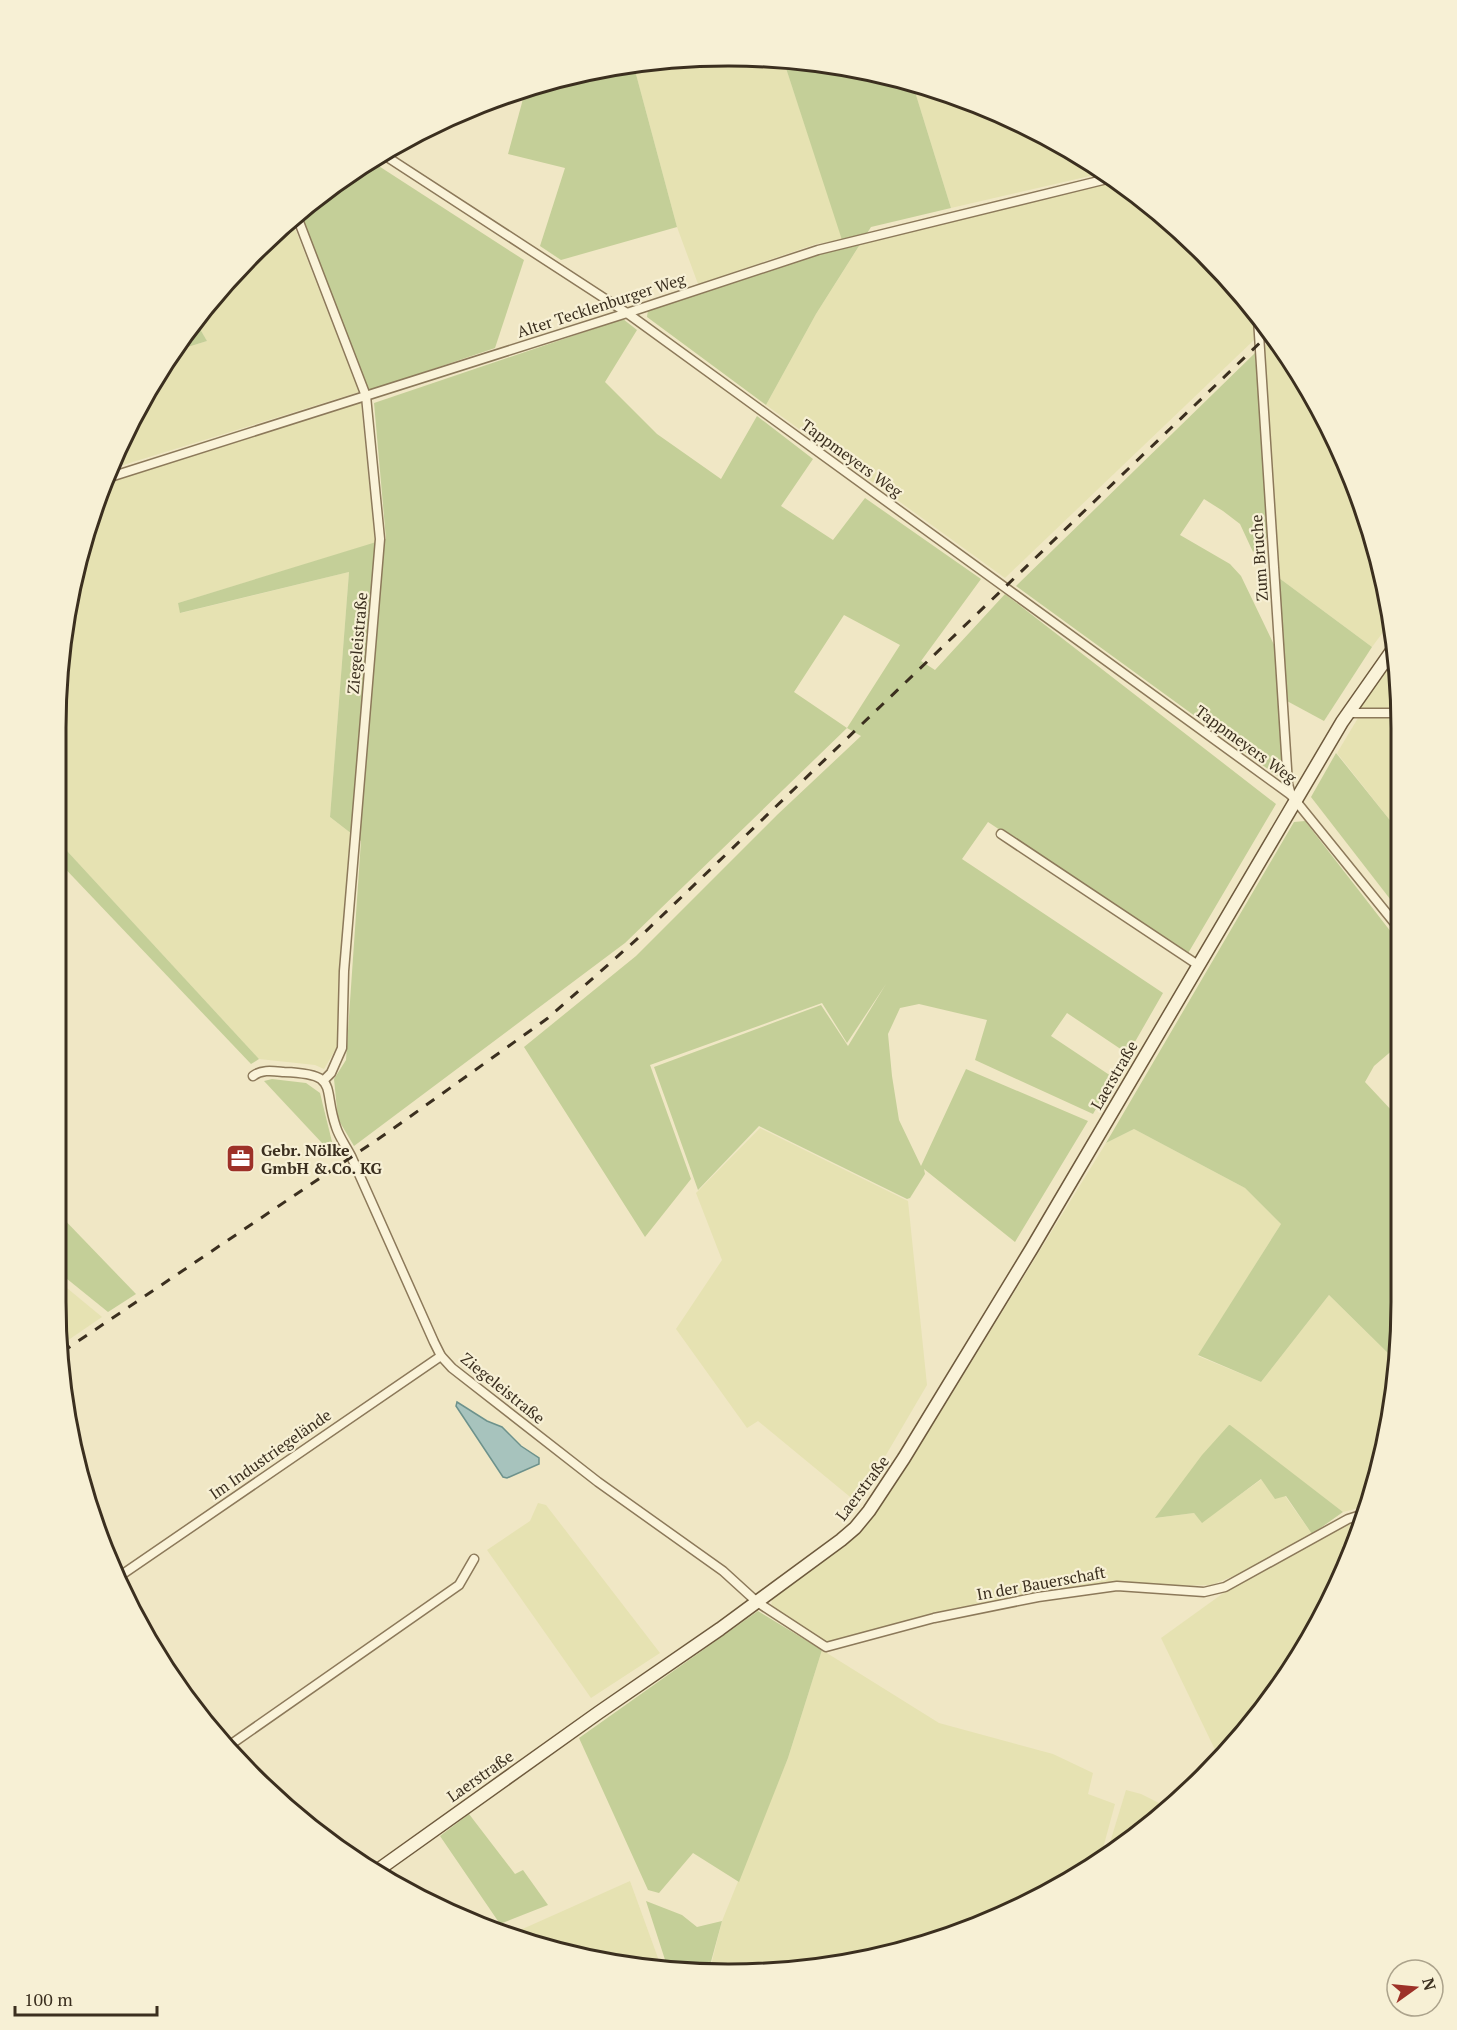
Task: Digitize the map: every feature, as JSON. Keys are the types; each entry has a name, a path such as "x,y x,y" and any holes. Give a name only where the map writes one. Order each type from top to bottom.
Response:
{"main road":[{"name":"Laerstraße","path":"382,1866 757,1602 855,1528 884,1490 1032,1248 1294,797 1387,658"}],"street":[{"name":"Tappmeyers Weg","path":"390,159 627,313 1294,797"},
{"name":"Alter Tecklenburger Weg","path":"116,475 818,250 1101,181"},
{"name":"Ziegeleistraße","path":"300,224 366,396 380,539 344,971 342,1048 330,1073 323,1081 328,1088 336,1128 351,1156 441,1356 452,1368 598,1482 723,1571 757,1602"},
{"name":"Zum Bruche","path":"1259,332 1288,784 1294,797"},
{"path":"1349,713 1391,713"},
{"path":"1294,797 1391,918"},
{"path":"1001,834 1198,965"},
{"path":"253,1076 265,1071 299,1072 309,1073 323,1081"},
{"name":"Im Industriegelände","path":"124,1573 441,1356"},
{"name":"In der Bauerschaft","path":"757,1602 826,1647 934,1618 1038,1597 1117,1586 1204,1592 1225,1587 1355,1517"},
{"path":"234,1742 459,1585 474,1558"}],"shaded area":[{"path":"685,67 786,69 843,240 816,244 698,284 677,227 636,73"},
{"path":"916,94 982,116 1022,134 1093,175 951,208"},
{"path":"1105,184 1165,230 1197,260 1253,324 1254,340 1005,578 766,405 816,314 861,243"},
{"path":"295,228 359,392 120,466 134,435 178,360 187,347 207,341 200,329 203,325 260,260"},
{"path":"1267,343 1279,360 1323,435 1356,516 1378,599 1383,632 1372,647 1279,578 1263,347"},
{"path":"361,403 375,543 178,603 181,613 349,572 330,817 352,834 337,1047 324,1069 315,1065 259,1059 66,850 67,685 72,642 89,557 114,479"},
{"path":"1388,668 1391,709 1359,709"},
{"path":"1358,718 1391,718 1391,821 1337,753"},
{"path":"760,1128 908,1201 927,1385 876,1472 855,1501 758,1421 747,1428 676,1329 722,1260 696,1193"},
{"path":"1134,1129 1245,1188 1281,1224 1198,1356 1261,1382 1329,1295 1389,1354 1378,1431 1358,1508 1343,1512 1230,1426 1203,1455 1156,1518 1194,1513 1202,1522 1262,1479 1285,1496 1312,1534 1244,1572 1211,1585 1172,1586 1109,1582 1042,1591 938,1612 827,1642 771,1607 772,1599 845,1546 866,1526 905,1470 1106,1143"},
{"path":"66,1287 102,1317 67,1341"},
{"path":"538,1503 546,1505 660,1653 591,1698 487,1550 530,1521"},
{"path":"1354,1521 1341,1555 1302,1633 1254,1705 1215,1750 1161,1638 1229,1589"},
{"path":"822,1650 939,1723 1053,1754 1093,1773 1088,1794 1115,1804 1103,1848 1022,1896 982,1914 941,1929 858,1951 772,1963 711,1964 722,1921 788,1758"},
{"path":"1126,1790 1141,1794 1160,1804 1132,1827 1110,1843"},
{"path":"630,1881 659,1960 599,1951 520,1930"}],"green space":[{"path":"786,69 858,79 916,94 951,208 871,227 816,314 766,405 647,317 648,309 842,240"},
{"path":"636,73 677,227 561,260 540,246 565,168 508,154 523,99 599,79"},
{"path":"379,166 524,260 495,348 368,391 303,221"},
{"path":"623,319 637,330 605,382 657,434 721,479 757,416 813,459 781,506 833,540 865,498 981,579 921,661 935,670 1005,594 1276,804 1187,955 988,822 962,859 1163,993 1128,1054 1067,1013 1051,1036 1114,1078 1093,1114 975,1060 987,1020 919,1004 900,1008 888,1034 892,1076 899,1120 921,1166 966,1069 1088,1121 1015,1242 924,1169 925,1174 910,1198 907,1199 759,1126 698,1190 654,1067 821,1005 848,1046 886,984 847,1043 822,1003 650,1065 691,1179 645,1237 524,1047 636,956 777,815 861,736 847,728 625,943 354,1146 338,1119 334,1079 346,1060 361,841 330,817 349,572 180,613 178,603 386,539 374,403","holes":["844,615 900,645 847,728 794,692"]},
{"path":"200,329 207,341 187,347"},
{"path":"1255,353 1269,535 1253,552 1240,524 1204,499 1180,535 1230,564 1241,576 1277,651 1283,780 1016,586"},
{"path":"1279,578 1372,647 1324,721 1287,701"},
{"path":"1336,753 1391,822 1391,900 1311,797"},
{"path":"1305,821 1391,932 1391,1051 1374,1066 1365,1082 1391,1110 1390,1345 1389,1354 1329,1295 1261,1382 1198,1355 1281,1224 1245,1188 1134,1129 1106,1143 1294,822"},
{"path":"66,850 259,1059 251,1064 66,870"},
{"path":"272,1079 306,1083 320,1093 336,1158 264,1081"},
{"path":"66,1221 136,1294 108,1312 66,1278"},
{"path":"1229,1425 1343,1512 1312,1534 1286,1496 1275,1499 1261,1479 1202,1523 1194,1513 1155,1518 1202,1455"},
{"path":"758,1611 822,1650 788,1758 739,1882 693,1853 659,1893 648,1890 579,1738"},
{"path":"469,1814 515,1874 523,1870 548,1905 499,1923 440,1836"},
{"path":"646,1901 682,1915 697,1927 722,1921 710,1964 665,1961"}],"water":[{"path":"457,1402 487,1421 502,1427 521,1446 539,1458 539,1464 507,1478 503,1477 456,1406"}],"railway":[{"path":"67,1348 387,1133 548,1018 645,932 1264,339"}],"place":[{"name":"Gebr. Nölke GmbH & Co. KG","path":"240,1159"}]}
